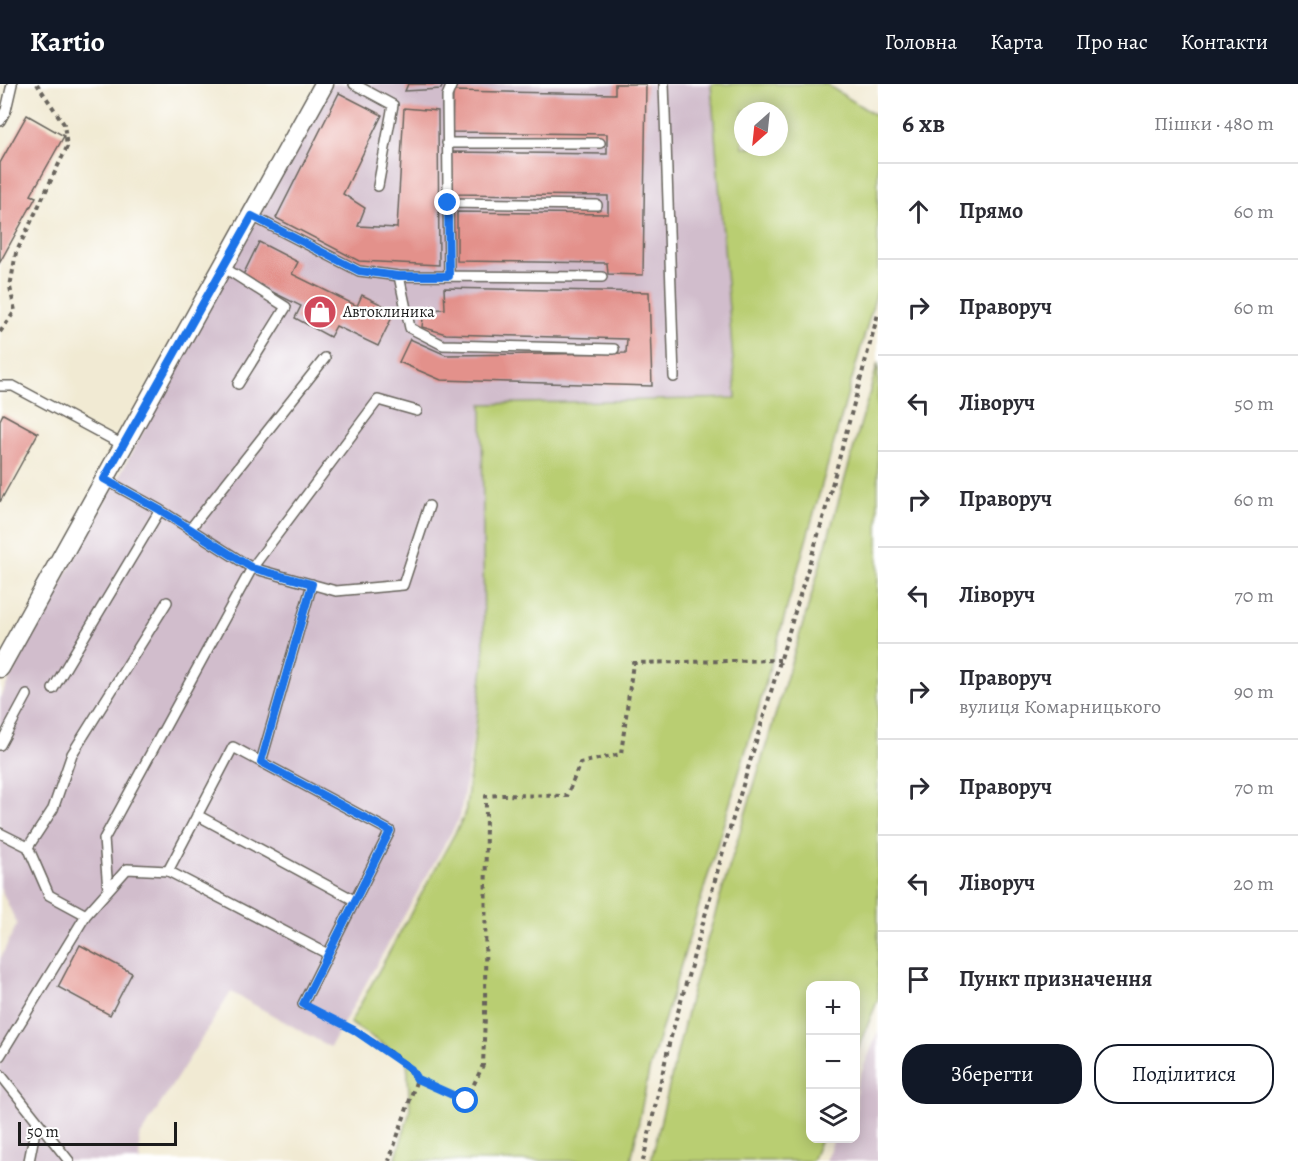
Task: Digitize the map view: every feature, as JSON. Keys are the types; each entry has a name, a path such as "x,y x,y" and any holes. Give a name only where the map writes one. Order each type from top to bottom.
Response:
{"street":[{"path":"0,668 324,84"}],"lane":[{"path":"0,121 6,110 12,84"},
{"path":"354,84 393,105 378,186"},
{"path":"449,276 447,96 452,84"},
{"path":"664,84 674,377"},
{"path":"447,143 600,143"},
{"path":"448,203 597,205"},
{"path":"252,216 359,271 399,276 602,277"},
{"path":"223,267 286,307 238,384"},
{"path":"399,276 410,328 443,345 614,349"},
{"path":"190,529 325,358"},
{"path":"0,386 13,386 123,445"},
{"path":"108,890 104,840 252,568 378,400 417,411"},
{"path":"104,479 160,510 252,568 336,591 403,585 429,506"},
{"path":"53,689 160,510"},
{"path":"261,762 312,584"},
{"path":"28,848 53,809 72,754 167,602"},
{"path":"0,744 27,695"},
{"path":"168,871 233,747 390,831 303,1004"},
{"path":"197,816 354,900"},
{"path":"0,833 28,848 49,895 86,915"},
{"path":"0,1056 86,915 127,869 168,871 328,954"},
{"path":"0,1074 69,1161"},
{"path":"29,1161 37,1121"}],"path":[{"path":"0,332 15,311 10,286 16,253 67,147 64,124 37,84"},
{"path":"643,1161 669,1044 722,855 824,515 878,314"},
{"path":"303,1004 354,1030 411,1069 417,1079 466,1101 483,1065 486,796 567,796 580,763 621,754 633,663 780,660"},
{"path":"389,1161 417,1079"}],"shaded area":[{"path":"330,84 711,84 736,397 482,404 485,661 460,817 330,1047 231,992 139,1138 140,1161 0,1161 0,959 17,924 0,887 0,697"},
{"path":"878,1031 878,1161 825,1161 832,1143 860,1143 860,1076"}],"green space":[{"path":"711,84 826,84 878,117 878,288 755,720 649,1071 631,1161 395,1161 410,1111 407,1060 350,1023 465,815 484,660 482,404 736,398"},
{"path":"878,363 878,999 860,1044 860,981 806,981 806,1143 819,1143 812,1161 651,1161 693,987 811,597"}],"building":[{"path":"408,84 443,84 441,89 405,91"},
{"path":"615,84 646,84 643,275 608,274 607,263 457,261 457,212 608,214 608,196 451,194 452,152 607,154 607,134 452,132 453,91 615,94"},
{"path":"339,93 382,115 343,194 365,208 358,226 397,228 404,108 438,111 439,265 359,261 276,218"},
{"path":"27,115 64,136 31,195 36,197 0,262 0,163"},
{"path":"259,242 298,262 292,274 357,306 362,295 395,311 378,346 336,326 330,337 295,318 301,306 242,277"},
{"path":"444,288 649,292 652,386 441,380 399,362 410,339 446,355 626,353 627,339 446,334 422,327 424,310 445,309"},
{"path":"3,414 38,433 0,502 0,420"},
{"path":"80,945 132,973 110,1015 58,987"}],"place":[{"name":"Автоклиника","path":"320,312"}],"route":[{"path":"448,203 449,276 399,276 359,271 252,216 104,479 160,510 252,568 312,584 261,762 390,831 303,1004 354,1030 411,1069 417,1079 466,1101"}]}
